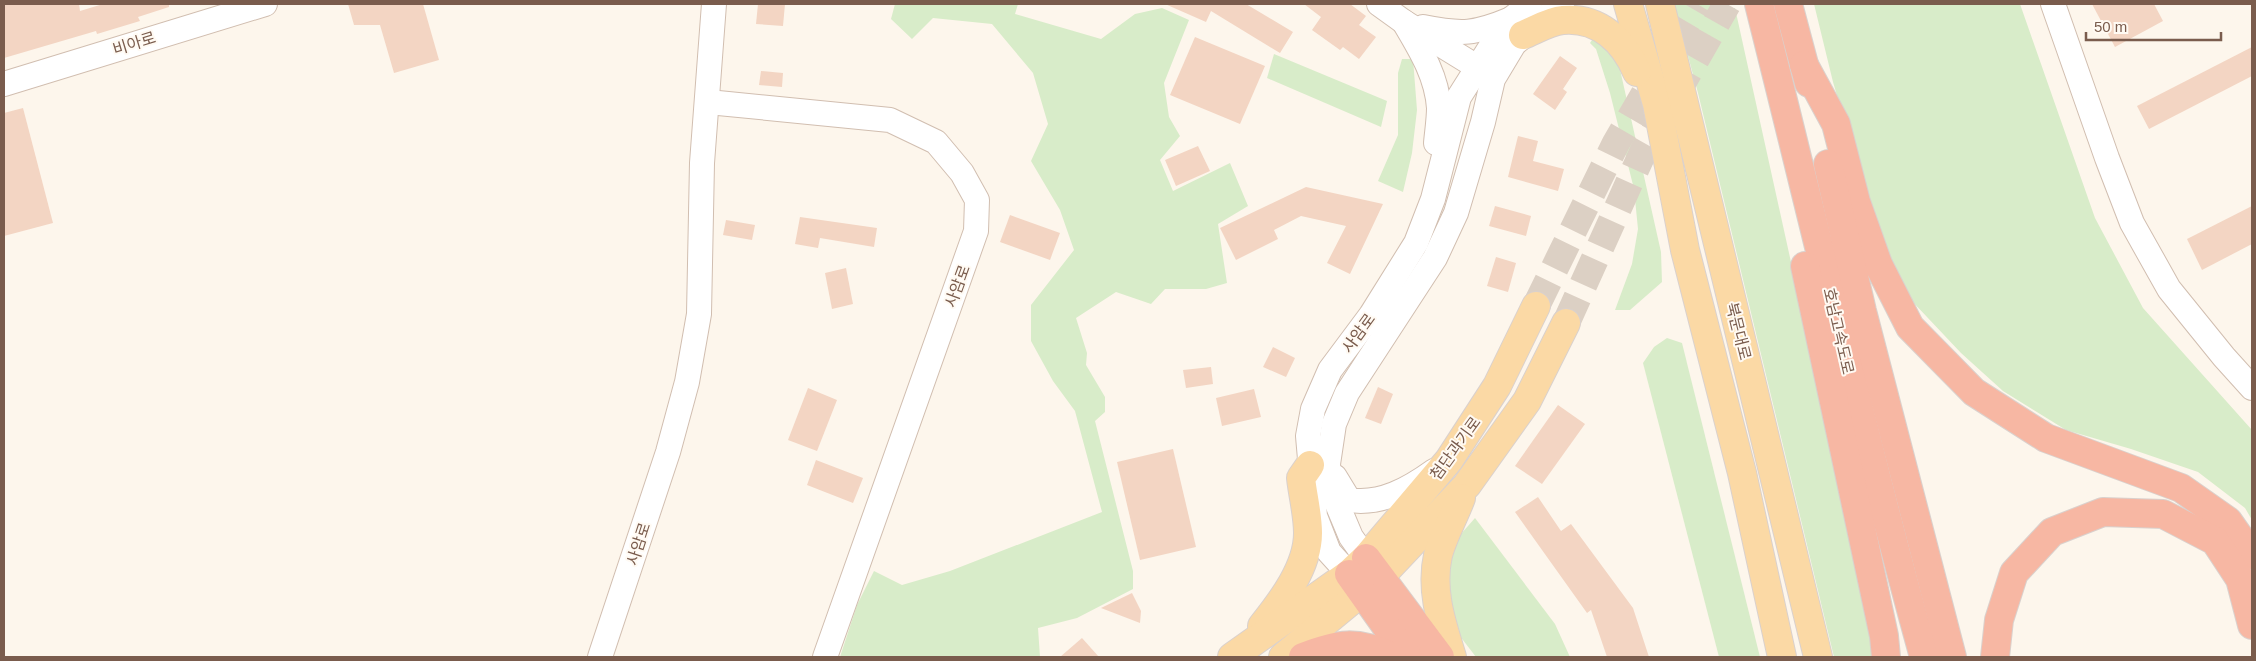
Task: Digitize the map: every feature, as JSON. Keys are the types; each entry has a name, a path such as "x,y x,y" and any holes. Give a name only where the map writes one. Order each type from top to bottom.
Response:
{"highway":[{"name":"호남고속도로","path":"1759,4 1855,399 1924,657"},
{"name":"호남고속도로","path":"1788,4 1862,311 1952,657"},
{"path":"1804,65 1836,124 1856,202 1878,264 1910,327 1974,392 2046,438 2181,488 2228,521 2252,555"},
{"path":"1801,171 1796,223 1884,636 1886,657"},
{"path":"1995,657 1999,620 2014,573 2052,532 2103,512 2163,514 2215,541 2240,579 2252,625"},
{"path":"1364,575 1408,657"},
{"path":"1364,575 1440,657"},
{"path":"1303,657 1339,645 1366,647 1392,657"}],"main road":[{"name":"북문대로","path":"1628,4 1655,96 1685,250 1740,464 1782,657"},
{"name":"북문대로","path":"1660,4 1818,657"},
{"path":"1517,27 1561,20 1583,21 1602,28 1617,39 1630,55 1639,76 1655,96"},
{"name":"첨단과기로","path":"1364,575 1449,460 1497,386 1536,306"},
{"name":"첨단과기로","path":"1467,485 1527,401 1566,323"},
{"path":"1238,653 1284,596 1300,564 1308,533 1301,478 1319,465"},
{"path":"1283,657 1364,575 1467,485"},
{"path":"1452,657 1440,618 1434,584 1439,555 1467,485"},
{"path":"1238,653 1364,575"}],"street":[{"name":"비아로","path":"4,84 218,10 265,4"},
{"name":"사암로","path":"600,657 668,452 686,382 699,314 702,173 714,4"},
{"path":"1379,4 1404,22 1477,67"},
{"name":"사암로","path":"1449,460 1418,483 1394,494 1378,500 1362,502 1349,500 1319,465 1308,436 1313,409 1330,370 1371,315 1416,243 1433,199 1459,97 1477,67 1517,27 1530,4"},
{"name":"사암로","path":"1517,27 1562,4"},
{"path":"2053,4 2107,158 2132,222 2169,289 2252,388"},
{"path":"1404,22 1451,33 1517,27"},
{"path":"1404,22 1425,58 1439,108 1433,199"},
{"name":"사암로","path":"1364,575 1329,552 1316,516 1319,465 1347,393 1435,258 1456,213 1483,122 1492,79 1514,44 1517,27"},
{"name":"사암로","path":"708,102 890,120 936,142 962,173 977,200 976,231 825,657"}],"green space":[{"path":"895,4 1018,4 1015,14 1101,39 1135,14 1162,8 1189,20 1164,83 1169,117 1180,136 1160,160 1173,191 1230,163 1248,206 1218,224 1227,283 1206,289 1165,289 1151,304 1116,292 1076,318 1087,353 1086,365 1105,397 1105,412 1095,421 1133,571 1133,589 1077,618 1038,628 1040,657 840,657 857,605 874,571 902,585 950,571 1102,512 1075,411 1053,381 1031,341 1031,305 1074,250 1060,210 1031,161 1048,124 1033,73 992,24 933,18 912,39 891,19"},
{"path":"1674,4 1711,4 1712,9 1735,8 1841,489 1874,657 1834,657 1698,93"},
{"path":"1814,4 2020,4 2095,218 2143,308 2252,430 2252,520 2245,508 2198,472 2131,449 2066,430 2003,391 1961,353 1910,299 1875,224 1833,82"},
{"path":"1597,33 1617,56 1661,252 1662,282 1630,310 1615,310 1632,264 1638,229 1634,189 1610,93 1596,49 1590,43"},
{"path":"1274,54 1387,101 1381,127 1267,78"},
{"path":"1402,59 1413,59 1417,110 1412,153 1403,192 1378,181 1398,135 1398,73"},
{"path":"1667,338 1682,343 1760,657 1719,657 1643,363 1654,347"},
{"path":"1475,518 1555,624 1570,657 1476,657 1449,622 1446,551"}],"building":[{"path":"4,4 79,4 80,11 103,4 169,4 169,7 138,17 140,21 97,34 96,31 4,58"},
{"path":"348,4 423,4 439,60 394,73 380,25 354,25"},
{"path":"758,4 785,4 783,26 756,24"},
{"path":"1165,4 1246,4 1293,32 1280,53 1211,11 1206,22"},
{"path":"1304,4 1350,4 1366,16 1359,25 1376,37 1359,59 1343,47 1340,50 1312,30 1321,17"},
{"path":"2092,4 2154,4 2163,21 2115,47"},
{"path":"1195,37 1265,66 1240,124 1170,95"},
{"path":"2252,47 2252,76 2149,129 2137,106"},
{"path":"1560,56 1577,68 1563,89 1567,92 1555,110 1533,94"},
{"path":"761,71 783,73 782,87 759,85"},
{"path":"23,108 53,223 4,236 4,113"},
{"path":"1518,136 1538,141 1533,161 1564,169 1558,191 1508,177"},
{"path":"1198,146 1210,171 1176,186 1165,160"},
{"path":"1306,187 1383,204 1350,274 1327,263 1346,226 1301,216 1274,230 1278,239 1236,260 1220,228"},
{"path":"1495,206 1531,216 1526,236 1489,226"},
{"path":"2252,206 2252,244 2202,270 2187,239"},
{"path":"1010,215 1060,233 1050,260 1000,242"},
{"path":"800,217 877,228 874,247 820,238 818,248 795,244"},
{"path":"726,220 755,225 752,240 723,235"},
{"path":"1496,257 1516,263 1508,292 1487,286"},
{"path":"846,268 853,304 832,309 825,273"},
{"path":"1273,347 1295,358 1286,377 1263,367"},
{"path":"1211,367 1213,384 1186,388 1183,370"},
{"path":"1378,387 1393,394 1381,424 1365,418"},
{"path":"808,388 837,400 817,451 788,440"},
{"path":"1254,389 1261,417 1222,426 1216,398"},
{"path":"1558,405 1585,424 1542,484 1515,466"},
{"path":"1173,449 1196,547 1140,560 1117,462"},
{"path":"816,460 863,478 853,503 807,485"},
{"path":"1538,497 1561,531 1571,524 1633,608 1649,657 1607,657 1591,610 1587,613 1515,512"},
{"path":"1132,593 1141,611 1140,623 1101,608"},
{"path":"1082,638 1099,657 1060,657"}],"tunnel":[{"path":"1536,306 1616,143 1697,4"},
{"path":"1566,323 1644,150 1727,4"}]}
